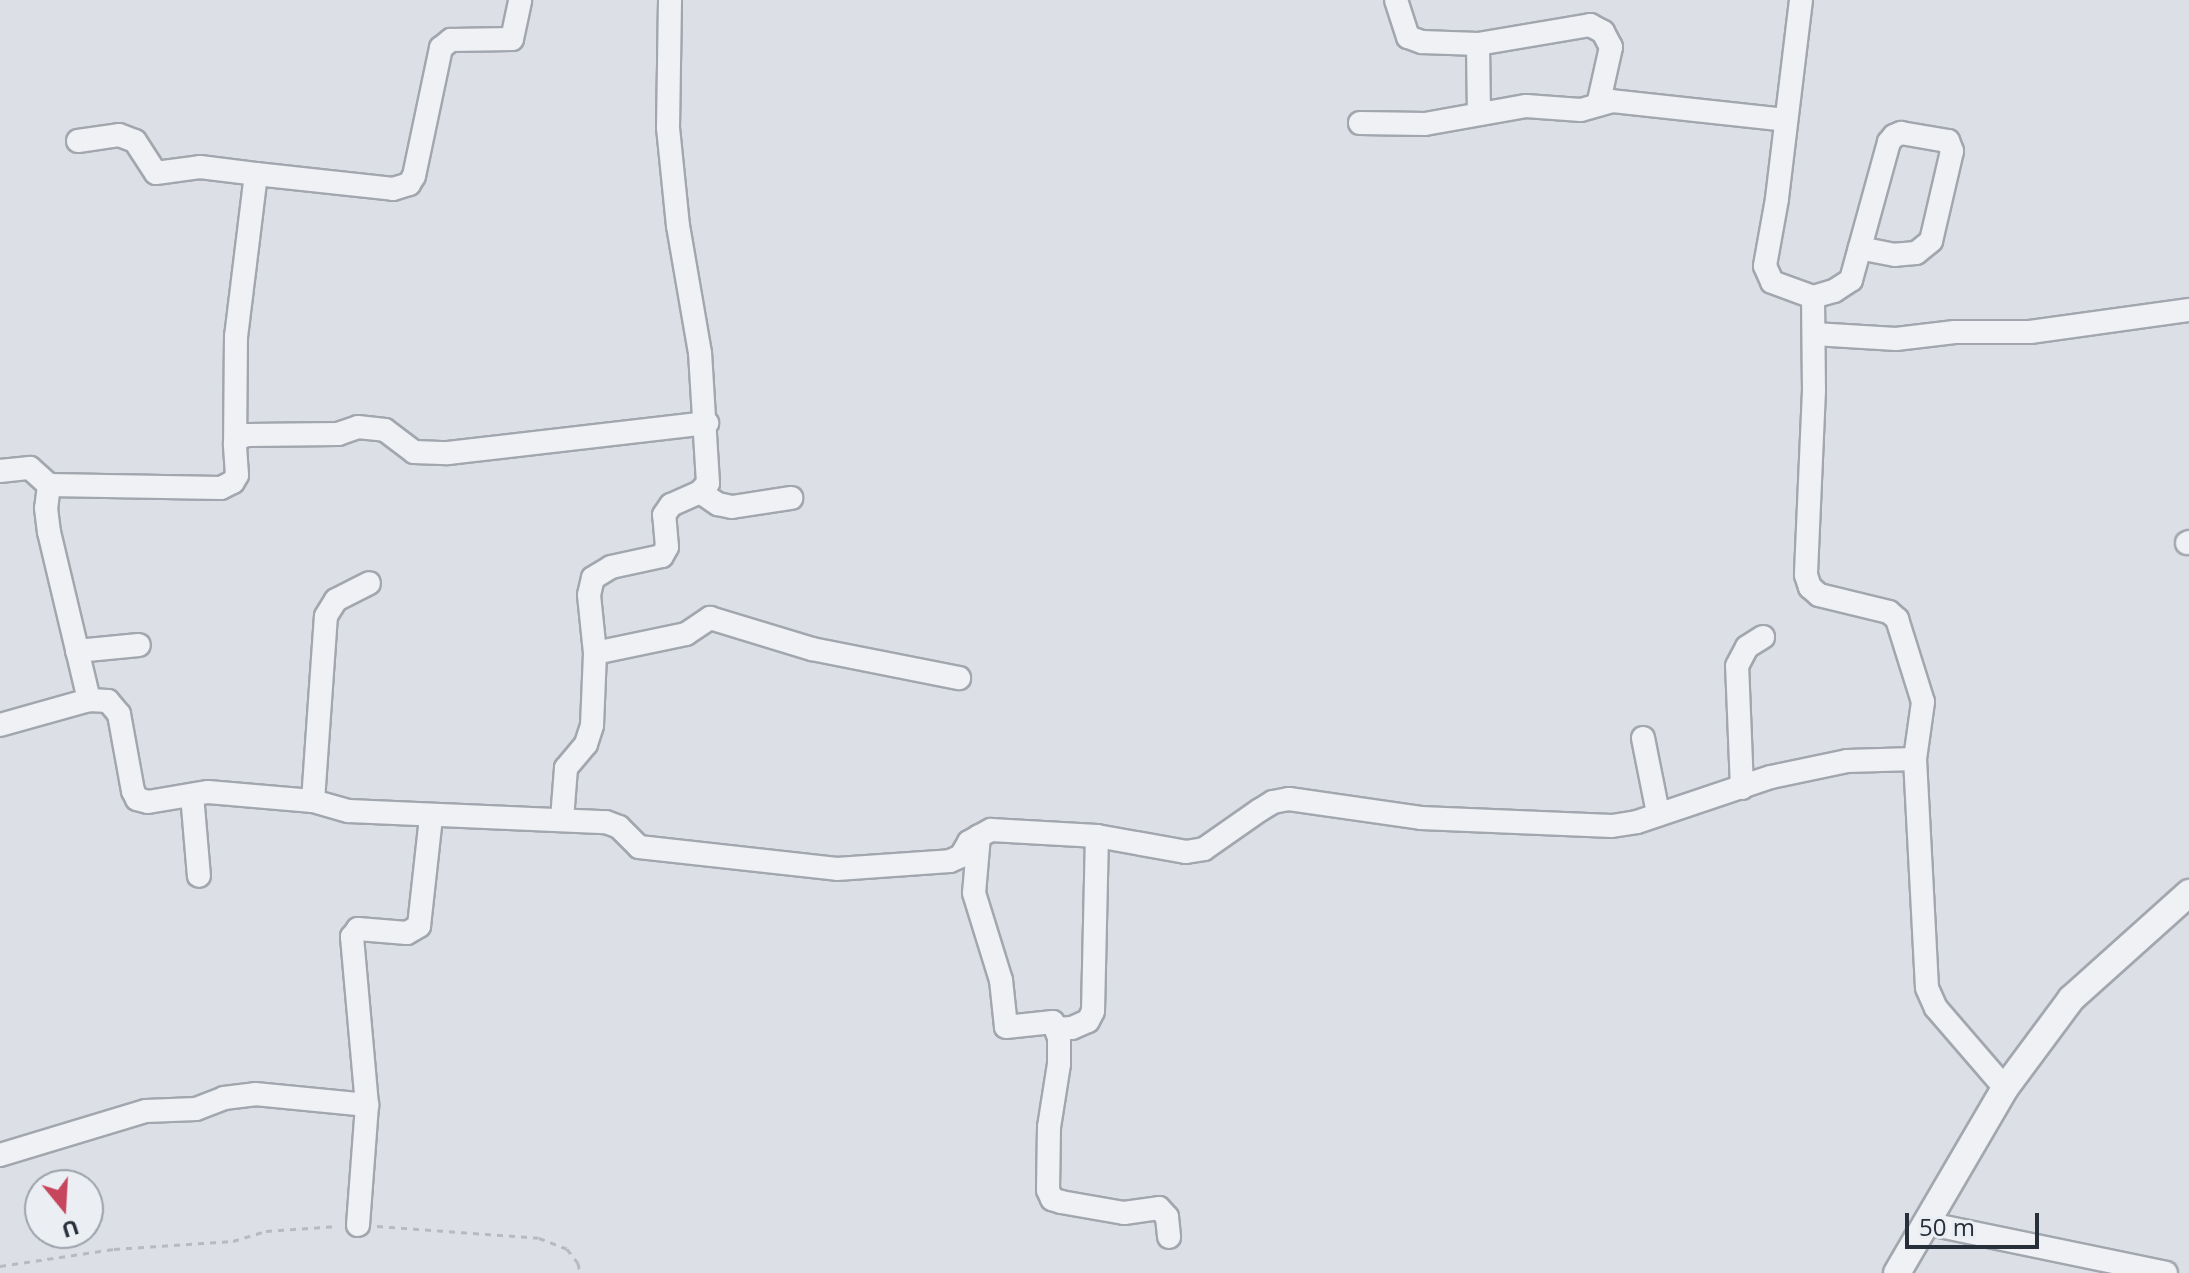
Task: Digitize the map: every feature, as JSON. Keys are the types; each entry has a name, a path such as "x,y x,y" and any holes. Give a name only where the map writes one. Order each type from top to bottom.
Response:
{"street":[{"path":"78,141 119,135 135,141 156,173 200,167 393,189 409,184 441,48 451,40 512,39 520,0"},
{"path":"562,819 566,768 586,744 592,725 595,653 589,595 593,578 611,567 662,556 667,547 664,515 671,505 700,492 708,483 707,423 700,353 678,226 668,128 670,0"},
{"path":"1396,0 1408,37 1422,42 1478,44 1590,25 1603,32 1611,47 1598,105"},
{"path":"1801,0 1766,274 1772,282 1813,297 1834,291 1851,280 1889,142 1901,133 1948,141 1952,151 1931,241 1916,253 1895,255 1860,248"},
{"path":"1478,44 1479,114"},
{"path":"1360,123 1425,124 1526,106 1564,111 1632,102 1786,120"},
{"path":"0,471 30,468 49,485 221,488 233,482 237,475 236,336 256,174"},
{"path":"1813,297 1806,575 1810,587 1819,595 1889,612 1897,619 1923,702 1915,759 1927,988 1936,1008 2005,1088"},
{"path":"1814,334 1896,339 1955,332 2018,333 2189,310"},
{"path":"235,444 240,437 248,435 338,434 358,427 385,430 414,452 448,453 707,423"},
{"path":"49,485 49,532 89,700"},
{"path":"700,492 718,504 732,507 791,498"},
{"path":"313,801 326,616 336,600 369,583"},
{"path":"595,653 686,634 710,618 812,649 959,678"},
{"path":"1742,788 1737,666 1747,647 1763,637"},
{"path":"77,651 139,645"},
{"path":"0,725 89,700 108,701 119,714 137,799 163,801 208,792 313,801 349,811 611,823 639,847 832,869 950,861 961,856 969,842 991,830 1097,836 1167,850 1204,849 1273,802 1289,799 1421,818 1612,826 1637,822 1771,777 1847,761 1915,759"},
{"path":"1643,738 1658,813"},
{"path":"192,795 199,876"},
{"path":"358,1225 367,1105 352,937 358,929 407,933 419,926 431,817"},
{"path":"979,836 974,893 1001,980 1006,1027 1053,1022 1056,1029 1059,1064 1049,1127 1048,1190 1052,1199 1124,1213 1159,1208 1167,1217 1169,1237"},
{"path":"1056,1029 1072,1028 1088,1021 1093,1011 1097,836"},
{"path":"1897,1273 2005,1088 2071,999 2189,893"},
{"path":"0,1155 146,1111 196,1109 224,1098 255,1094 367,1105"},
{"path":"1925,1223 2166,1273"}],"path":[{"path":"0,1266 114,1249 233,1241 266,1231 358,1225 539,1238 567,1249 578,1263 580,1273"}]}
